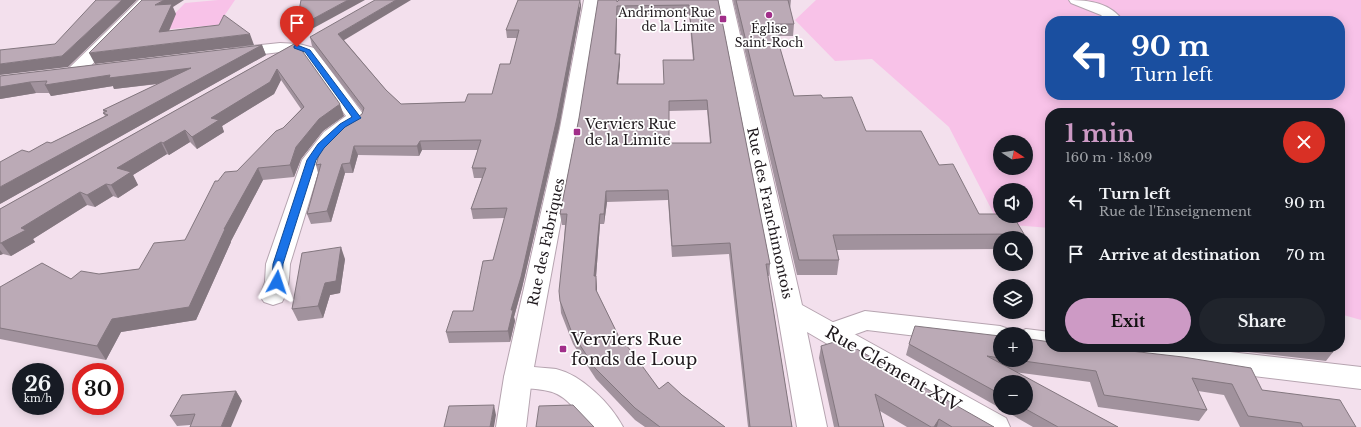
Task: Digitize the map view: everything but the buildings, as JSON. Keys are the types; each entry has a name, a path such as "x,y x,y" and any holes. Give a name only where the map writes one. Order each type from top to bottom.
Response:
{"street":[{"path":"97,70 66,74 147,0"},
{"path":"710,0 725,0"},
{"name":"Rue des Franchimontois","path":"725,0 790,310 812,427"},
{"path":"1076,0 1106,12 1110,16"},
{"name":"Rue des Fabriques","path":"511,427 518,377 595,1"},
{"path":"220,55 303,43"},
{"path":"262,66 303,43"},
{"path":"273,296 277,282 278,264 312,160 321,146 343,125 357,118 303,43"},
{"name":"Rue Clément XIV","path":"790,310 995,427"},
{"path":"831,333 865,320 993,335"},
{"path":"1033,340 1045,341"},
{"path":"1139,352 1361,378"},
{"path":"518,377 555,380 578,393 608,427"}],"shaded area":[{"path":"235,0 218,25 159,30 185,3"},
{"path":"816,0 1361,0 1361,320 1345,315 1345,108 1045,108 1045,228 999,224 1033,223 1033,183 993,183 993,212 949,127 872,59 835,61 795,20"}],"place":[{"name":"Église Saint-Roch","path":"769,15"},
{"name":"Andrimont Rue de la Limite","path":"723,19"},
{"name":"Verviers Rue de la Limite","path":"577,132"},
{"name":"Verviers Rue fonds de Loup","path":"563,349"}],"route":[{"path":"277,282 278,264 312,160 321,146 343,125 357,118 308,51 297,47"}]}
